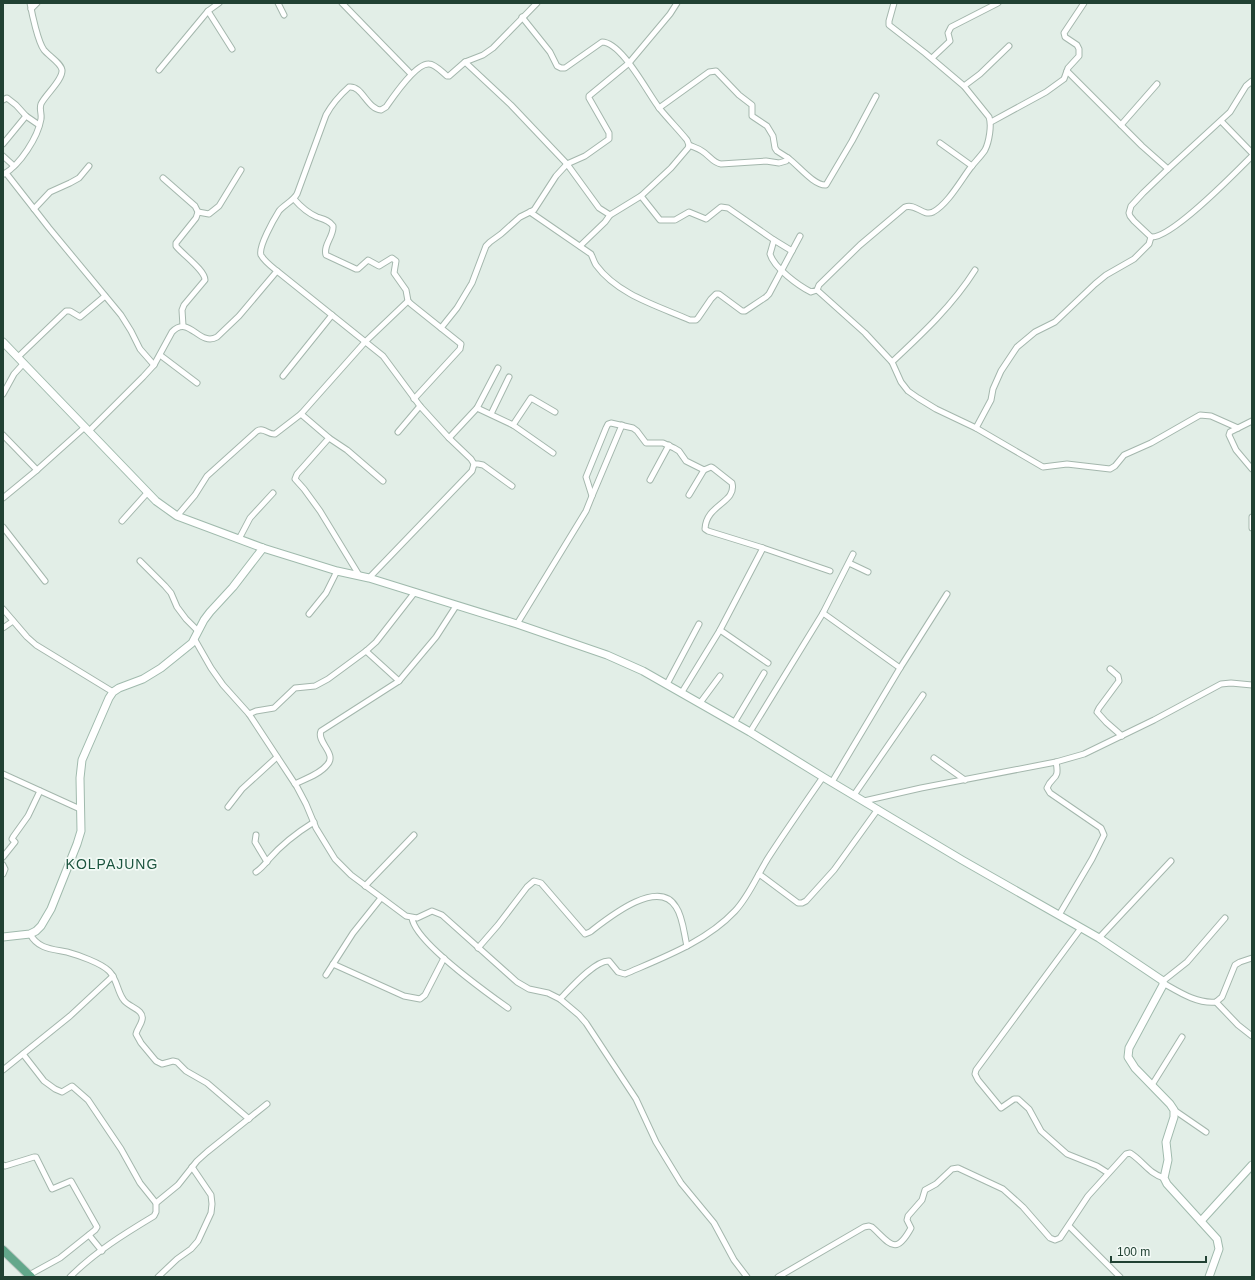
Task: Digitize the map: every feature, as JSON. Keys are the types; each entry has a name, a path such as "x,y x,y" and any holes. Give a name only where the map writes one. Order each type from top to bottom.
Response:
{"main road":[{"path":"3,1250 30,1276"}],"street":[{"path":"9,170 27,150 39,125 42,115 40,108 42,103 60,79 62,69 43,48 30,3"},
{"path":"31,9 37,3"},
{"path":"158,70 208,11 219,3"},
{"path":"278,3 284,15"},
{"path":"342,3 411,74"},
{"path":"369,578 472,471 474,464 414,399 383,356 277,272 262,257 260,253 261,249 279,211 294,198 305,176 322,126 331,106 349,87 356,88 374,108 381,110 386,107 411,74 424,65 432,65 449,76 466,62 483,55 493,48 536,3"},
{"path":"441,328 457,308 472,283 486,246 520,217 530,212 537,205 556,176 567,164 584,156 609,139 609,133 589,96 629,63 670,14 677,3"},
{"path":"774,240 770,254 781,270 811,292 816,290 819,285 860,245 905,207 912,206 929,214 937,210 945,202 985,150 991,122 989,117 964,86 932,58 889,25 894,3"},
{"path":"932,58 950,41 948,33 952,27 998,3"},
{"path":"991,122 1064,79 1067,71 1078,56 1079,49 1077,45 1065,37 1064,33 1084,3"},
{"path":"208,11 232,49"},
{"path":"522,17 550,52 555,63 561,68 565,68 588,50 602,42 610,44 629,63 660,108 687,140 689,145 701,150 717,164 766,161 779,163 786,161 788,158"},
{"path":"964,86 974,79 1009,46"},
{"path":"466,62 511,105 567,164 599,208 610,215"},
{"path":"660,108 709,72 716,71 739,95 752,105 752,116 767,126 773,136 777,151 788,158 816,182 826,185 876,96"},
{"path":"1067,71 1121,125 1168,168"},
{"path":"1252,81 1246,86 1230,112 1168,168 1143,193 1132,206 1129,213 1134,221 1151,237 1154,238 1163,234 1200,206 1252,156"},
{"path":"1121,125 1157,84"},
{"path":"3,100 7,98 10,100 26,116 39,125"},
{"path":"3,144 26,116"},
{"path":"1221,121 1252,153"},
{"path":"940,143 972,166"},
{"path":"580,246 605,222 610,215 641,196 671,168 689,145"},
{"path":"3,156 9,170 34,209 127,324 140,349 197,383"},
{"path":"34,209 50,192 79,178 89,166"},
{"path":"198,212 209,214 219,206 241,170"},
{"path":"163,178 195,206 198,212 196,218 176,243 176,246 182,253 205,276 205,280 184,305 182,310 183,326"},
{"path":"641,196 660,220 675,220 689,212 706,219 721,207 728,208 774,240 792,250"},
{"path":"294,198 298,204 310,213 331,223 333,230 325,250 325,253 328,256 356,269 367,261 371,261 379,266 389,259 394,259 396,261 394,273 406,290 408,301 460,342 462,346 414,399"},
{"path":"530,212 591,254 595,264 606,276 625,290 637,297 690,320 696,320 716,294 719,294 742,310 746,311 766,297 800,236"},
{"path":"976,428 991,400 993,389 1001,371 1017,346 1035,332 1055,322 1106,275 1134,259 1149,244 1151,237"},
{"path":"892,362 940,315 969,280 975,270"},
{"path":"3,498 87,429 143,377 157,359 175,329 183,326 207,339 217,337 239,316 277,272"},
{"path":"816,290 865,333 892,362 901,382 918,398 936,409 976,428 1043,467 1067,464 1110,469 1115,466 1124,455 1151,443 1200,415 1211,416 1238,428"},
{"path":"18,356 66,311 70,311 80,317 105,296"},
{"path":"177,516 198,491 205,478 257,431 264,430 275,434 301,414 365,342 408,301"},
{"path":"283,376 332,315"},
{"path":"3,342 148,492 164,507 177,516 263,548 369,578 517,624 607,654 643,671 750,732 822,779 832,782 962,860 1099,938 1163,983 1193,998 1217,1003 1238,1026 1252,1036"},
{"path":"3,394 14,374 24,363"},
{"path":"449,438 477,408 498,368"},
{"path":"491,414 509,377"},
{"path":"513,425 531,398 555,412"},
{"path":"398,432 420,406"},
{"path":"477,408 513,425 553,453"},
{"path":"301,414 329,438 347,450 383,481"},
{"path":"1252,420 1230,432 1229,435 1236,450 1252,469"},
{"path":"592,496 586,477 606,428 608,424 611,423 622,425 637,431 646,443 663,443 669,445 679,451 686,461 704,470 713,468 732,483 733,488 731,495 713,509 708,517 706,529 710,533 763,548 830,572"},
{"path":"517,624 586,511 622,425"},
{"path":"3,435 37,470"},
{"path":"329,438 297,474 295,479 320,511 359,576"},
{"path":"650,480 669,445"},
{"path":"474,464 483,465 512,486"},
{"path":"689,495 704,470"},
{"path":"122,521 148,492"},
{"path":"239,539 250,518 273,494"},
{"path":"1252,517 1252,528"},
{"path":"3,527 45,581"},
{"path":"3,937 30,934 36,931 45,920 72,857 80,831 80,778 82,760 104,707 113,692 119,688 143,679 156,671 195,640 198,631 210,612 246,572 263,548"},
{"path":"682,692 720,630 763,548"},
{"path":"750,732 823,614 853,554"},
{"path":"140,561 165,586 181,613 198,631"},
{"path":"849,563 868,572"},
{"path":"310,614 328,590 337,570"},
{"path":"249,714 256,711 274,708 294,688 320,685 366,651 386,630 414,592"},
{"path":"832,782 946,594"},
{"path":"295,784 321,770 328,764 330,758 321,738 321,731 399,681 436,637 456,606"},
{"path":"3,609 27,637 36,644 113,692"},
{"path":"823,614 900,668"},
{"path":"3,628 13,621"},
{"path":"667,684 699,624"},
{"path":"720,630 768,663"},
{"path":"195,640 210,668 249,714 295,784 335,859 345,870 400,913 412,918 417,918 430,912 437,912 442,915 522,986 548,993 560,999 586,1023 636,1099 656,1142 681,1182 714,1223 734,1260 747,1277"},
{"path":"366,651 399,681"},
{"path":"1110,669 1118,676 1119,680 1097,712 1122,736"},
{"path":"734,723 764,673"},
{"path":"700,703 720,676"},
{"path":"864,801 1056,762 1084,754 1184,705 1221,684 1231,683 1252,685"},
{"path":"854,795 923,695"},
{"path":"228,807 242,789 277,757"},
{"path":"934,758 965,780"},
{"path":"1056,762 1057,774 1049,784 1047,788 1048,790 1050,793 1102,828 1104,835 1092,859 1059,915"},
{"path":"3,774 80,809"},
{"path":"560,999 591,969 601,962 609,961 618,972 625,974 686,946 717,927 734,912 744,899 770,856 822,779"},
{"path":"3,857 13,845 13,837 28,816 40,791"},
{"path":"759,874 798,903 806,901 834,870 878,809"},
{"path":"256,872 290,839 314,822"},
{"path":"256,835 255,842 267,862"},
{"path":"365,886 414,835"},
{"path":"1099,938 1171,861"},
{"path":"3,865 5,869 3,874"},
{"path":"478,948 527,887 534,881 541,883 585,934 638,900 650,897 666,898 674,903 678,910 686,946"},
{"path":"326,975 353,933 382,898"},
{"path":"412,918 414,927 444,958 508,1008"},
{"path":"1206,1132 1174,1110 1130,1062 1128,1052 1163,983 1186,962 1225,918"},
{"path":"1082,928 976,1070 975,1074 978,1080 1001,1108 1014,1099 1018,1099 1032,1114 1041,1131 1067,1154 1097,1166 1108,1173"},
{"path":"30,934 36,943 45,948 67,952 104,967 113,976 124,1002 140,1012 142,1015 143,1018 136,1034 151,1056 162,1064 173,1061 177,1062 186,1071 207,1083 249,1119"},
{"path":"333,964 404,996 420,999 425,995 444,958"},
{"path":"1217,1003 1222,997 1235,965 1252,958"},
{"path":"3,1070 70,1016 113,976"},
{"path":"1152,1085 1182,1037"},
{"path":"23,1054 49,1084 62,1092 72,1086 88,1100 121,1149 140,1183 156,1203 156,1212 154,1216 123,1235 70,1277"},
{"path":"156,1203 178,1185 192,1167 207,1152 267,1104"},
{"path":"1174,1110 1174,1117 1166,1142 1168,1160 1164,1178 1167,1184 1217,1239 1219,1245 1209,1277"},
{"path":"778,1277 864,1227 872,1227 889,1244 900,1244 911,1228 907,1220 908,1216 922,1200 925,1190 936,1184 955,1168 966,1171 1003,1189 1023,1208 1050,1238 1055,1240 1060,1238 1088,1196 1126,1154 1130,1153 1156,1176 1164,1178"},
{"path":"3,1165 5,1166 36,1157 52,1189 71,1181 97,1228 60,1258 30,1276"},
{"path":"1201,1221 1252,1165"},
{"path":"158,1277 191,1249 198,1241 211,1213 212,1204 210,1195 192,1167"},
{"path":"1069,1226 1120,1277"},
{"path":"89,1236 102,1251"}],"district":[{"name":"KOLPAJUNG","path":"112,864"}]}
